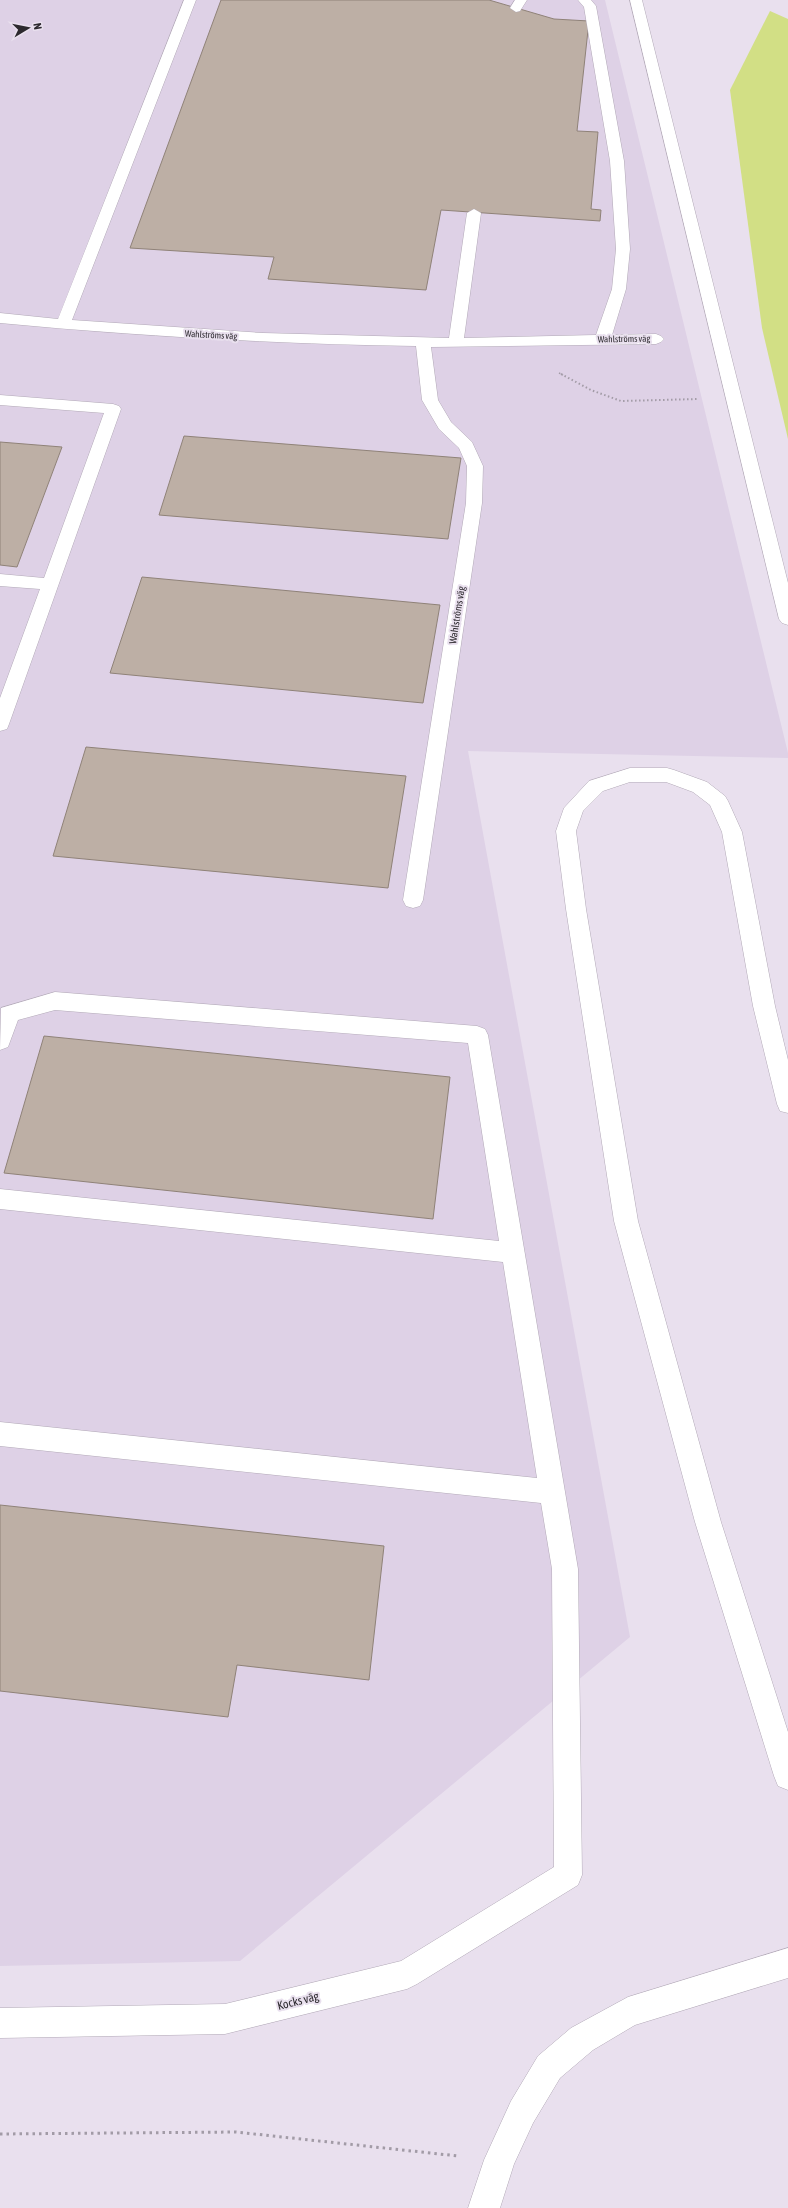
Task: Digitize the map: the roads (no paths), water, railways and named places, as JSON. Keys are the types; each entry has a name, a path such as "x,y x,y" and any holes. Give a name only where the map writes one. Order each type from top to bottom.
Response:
{"street":[{"path":"63,324 190,0"},
{"path":"584,0 590,6 617,161 623,249 619,289 603,339"},
{"path":"636,0 788,619"},
{"path":"456,341 474,213"},
{"name":"Wahlströms väg","path":"0,318 235,337 423,342 656,339"},
{"name":"Wahlströms väg","path":"413,900 474,503 475,474 475,466 466,446 445,426 430,400 423,342"},
{"path":"0,400 113,409 0,724"},
{"path":"0,580 50,584"},
{"path":"788,1104 764,1006 732,832 718,801 700,787 667,775 630,775 596,786 574,808 566,831 576,909 626,1222 708,1522 788,1776"},
{"path":"0,1041 9,1014 55,1001 478,1035 552,1492 0,1434"},
{"path":"0,1199 513,1253"},
{"name":"Kocks väg","path":"0,2023 225,2019 407,1974 568,1875 565,1569 552,1492"},
{"path":"484,2208 500,2160 522,2112 549,2067 582,2039 628,2012 788,1964"}]}
